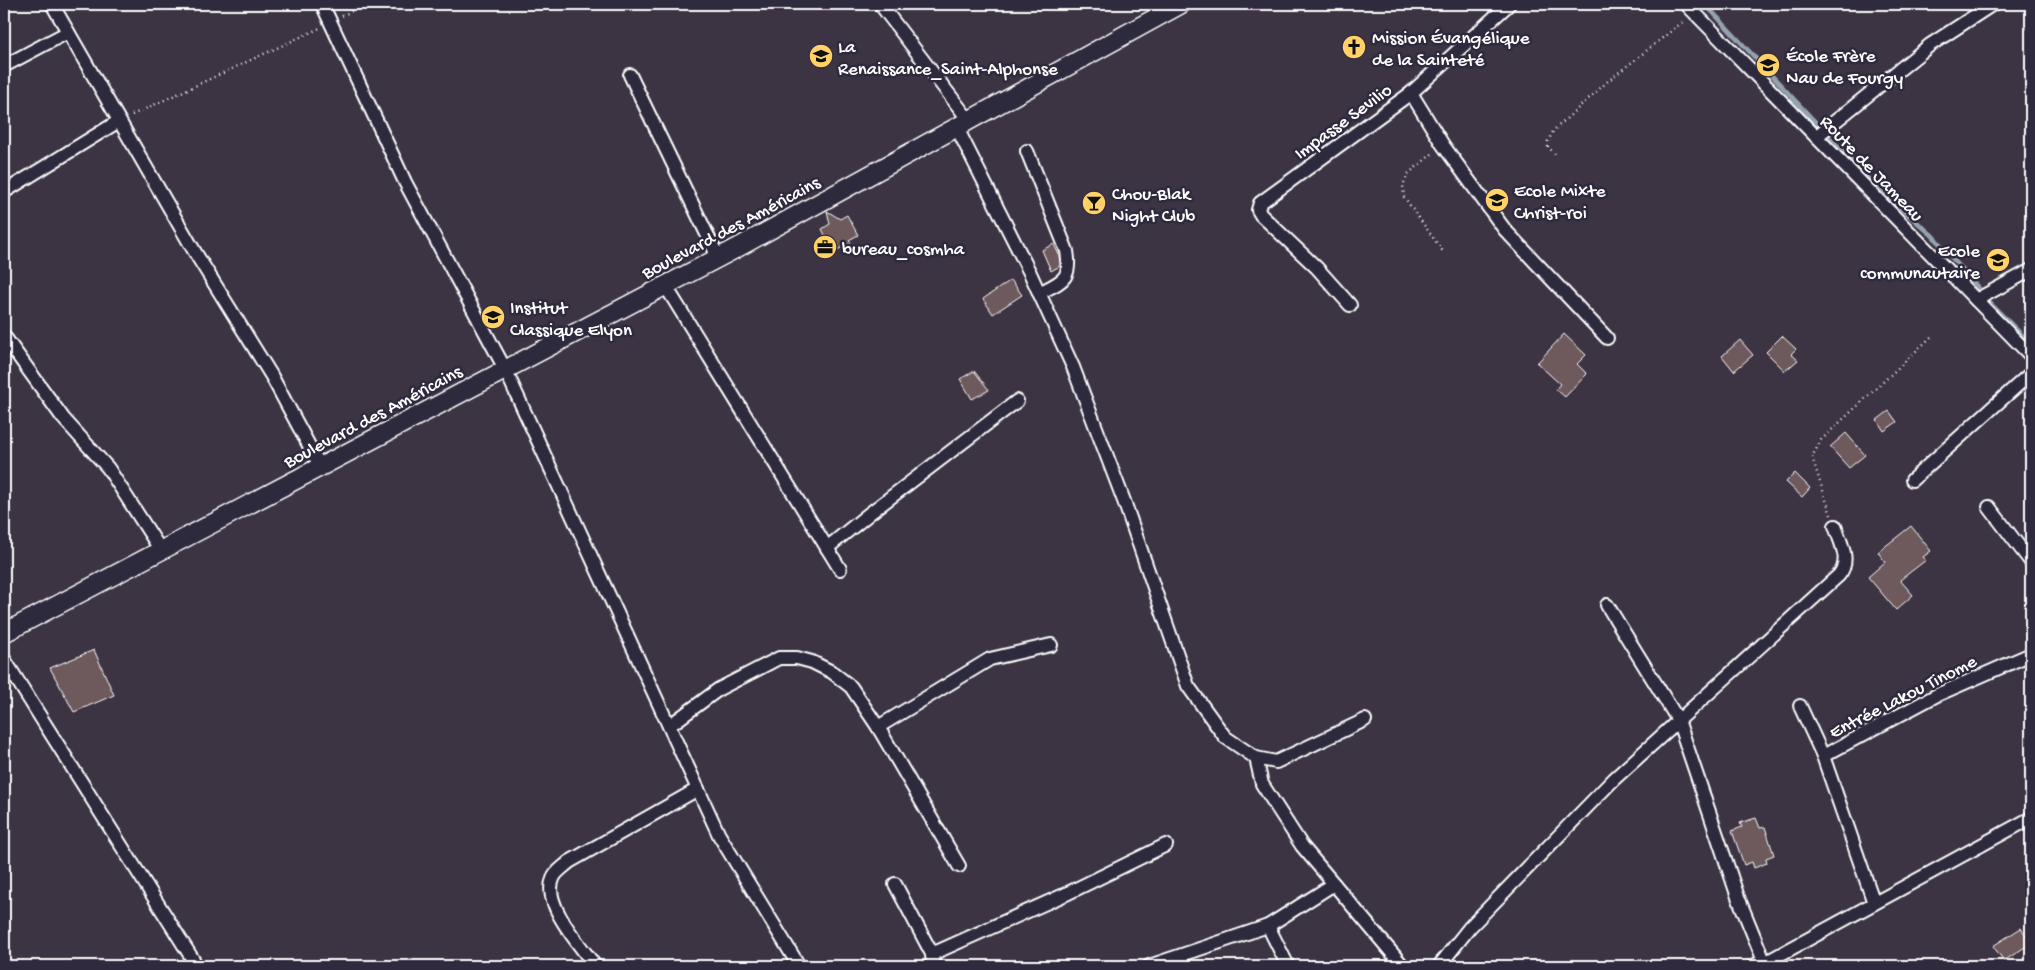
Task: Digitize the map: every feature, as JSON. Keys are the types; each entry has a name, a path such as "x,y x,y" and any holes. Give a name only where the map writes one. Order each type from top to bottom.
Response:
{"main road":[{"name":"Boulevard des Américains","path":"4,633 160,549 718,257 1180,4"}],"street":[{"path":"52,4 196,254 271,375 320,466"},
{"path":"322,4 405,182 504,369 719,835 800,966"},
{"path":"880,4 962,122 1077,376 1124,501 1188,686 1225,737 1256,758 1276,762 1365,720"},
{"name":"Impasse Sevilio","path":"1350,305 1317,268 1262,215 1258,210 1260,204 1411,93 1509,4"},
{"path":"1817,136 1930,44 1993,4"},
{"name":"Route de Jameau","path":"1691,8 2031,356"},
{"path":"4,66 68,32"},
{"path":"630,75 718,257"},
{"path":"1411,93 1443,145 1515,241 1607,338"},
{"path":"4,192 120,121"},
{"path":"1028,151 1067,251 1070,267 1063,280 1039,293"},
{"path":"1976,300 2031,270"},
{"path":"664,285 840,569"},
{"path":"4,336 63,418 108,468 160,549"},
{"path":"1912,480 2031,373"},
{"path":"827,548 1017,401"},
{"path":"1989,507 2031,562"},
{"path":"1440,966 1470,927 1607,786 1839,576 1845,568 1846,559 1835,526"},
{"path":"1607,605 1678,720 1738,896 1758,965 2031,818"},
{"path":"878,727 990,659 1051,645"},
{"name":"Entrée Lakou Tinome","path":"1874,903 1823,756 1938,695 2031,654"},
{"path":"669,726 719,689 779,658 797,658 812,662 832,672 851,687 878,727 959,866"},
{"path":"4,660 197,966"},
{"path":"1800,706 1823,756"},
{"path":"1256,758 1262,784 1278,811 1302,846 1395,963"},
{"path":"595,966 555,909 550,889 553,877 568,862 698,788"},
{"path":"895,884 933,960 1166,845"},
{"path":"1149,966 1268,926 1334,884"},
{"path":"1268,926 1288,966"}],"path":[{"path":"120,121 331,23 365,4"},
{"path":"1555,154 1548,147 1548,141 1554,130 1691,8"},
{"path":"1443,145 1408,174 1403,185 1404,197 1444,253"},
{"path":"1835,526 1812,457 1821,440 1931,337"}],"building":[{"path":"827,211 840,219 847,215 858,235 849,240 851,243 837,250 835,245 831,247 822,229 830,224"},
{"path":"1054,244 1059,255 1060,266 1051,271 1042,250"},
{"path":"1011,280 1022,295 993,314 983,299"},
{"path":"1564,334 1586,355 1577,364 1587,374 1565,397 1556,389 1560,384 1537,363"},
{"path":"1782,336 1796,349 1791,354 1798,360 1785,371 1766,352"},
{"path":"1740,340 1753,355 1734,371 1722,356"},
{"path":"974,371 989,390 972,399 960,379"},
{"path":"1889,411 1897,422 1884,431 1877,420"},
{"path":"1846,433 1865,455 1849,468 1830,447"},
{"path":"1795,473 1810,488 1802,497 1786,482"},
{"path":"1911,526 1931,551 1923,557 1926,560 1900,580 1913,595 1896,610 1868,577 1885,562 1878,552"},
{"path":"94,650 114,695 74,712 50,668"},
{"path":"1756,818 1760,828 1765,827 1774,855 1766,858 1767,863 1754,868 1752,862 1744,865 1732,831 1742,827 1740,823"},
{"path":"2021,928 2031,943 2004,961 1993,946"}],"waterway":[{"path":"1705,4 1876,187 1932,235 1981,291"},
{"path":"1988,301 2031,344"}],"place":[{"name":"Mission Évangélique de la Sainteté","path":"1354,47"},
{"name":"La Renaissance_Saint-Alphonse","path":"821,56"},
{"name":"École Frère Nau de Fourgy","path":"1768,65"},
{"name":"Ecole Mixte Christ-roi","path":"1497,200"},
{"name":"Chou-Blak Night Club","path":"1094,203"},
{"name":"bureau_cosmha","path":"825,247"},
{"name":"Ecole communautaire","path":"1998,260"},
{"name":"Institut Classique Elyon","path":"493,317"}]}
